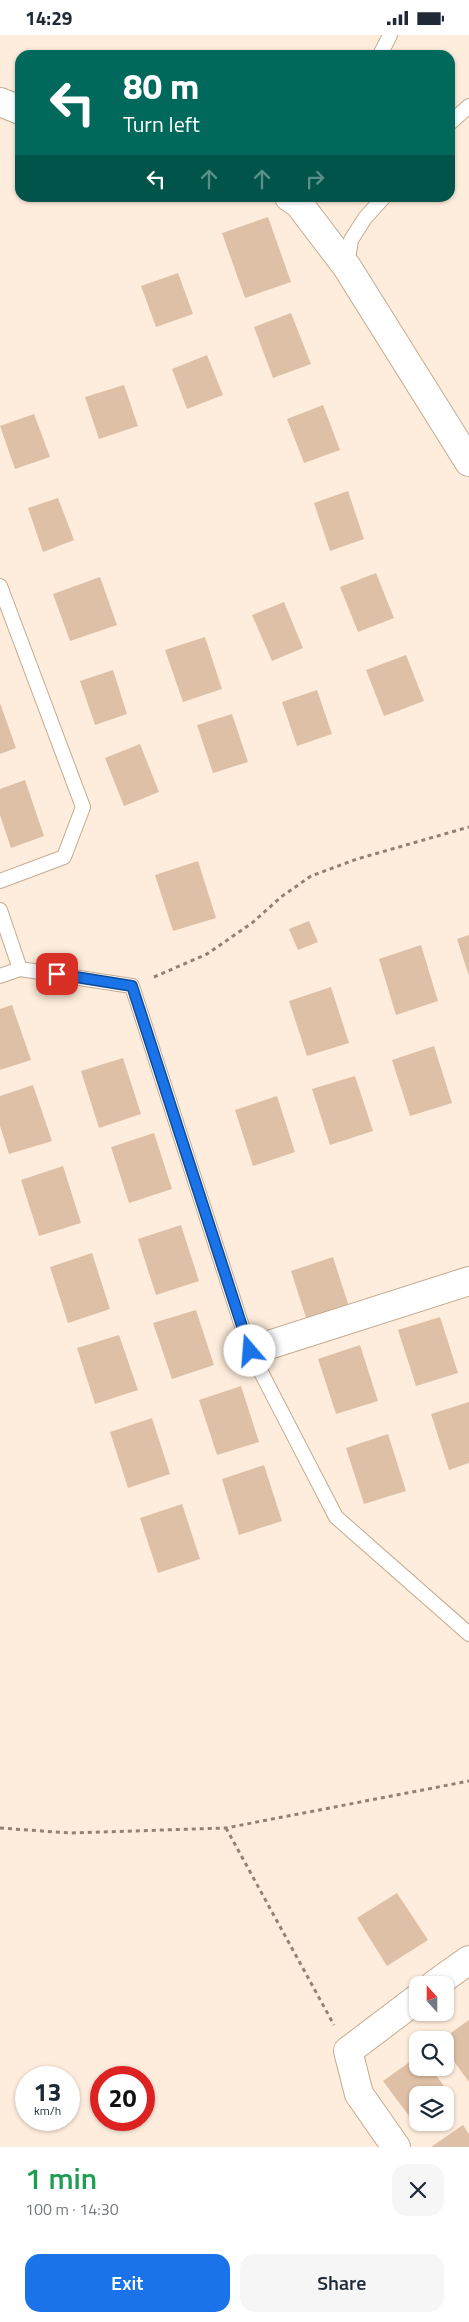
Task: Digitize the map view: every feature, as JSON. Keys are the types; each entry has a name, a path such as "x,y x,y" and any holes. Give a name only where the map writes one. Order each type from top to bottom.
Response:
{"street":[{"path":"0,102 15,109"},
{"path":"298,202 347,267 469,461"},
{"path":"250,1351 469,1281"},
{"path":"447,1976 469,1960"},
{"path":"396,2147 359,2095 348,2051 409,2005"}],"lane":[{"path":"382,50 390,35"},
{"path":"455,119 469,106"},
{"path":"347,267 351,240 365,218 379,202"},
{"path":"0,586 83,807 64,857 0,881"},
{"path":"0,910 20,969"},
{"path":"0,975 20,969 132,986 250,1351 336,1517 469,1633"}],"path":[{"path":"132,986 207,954 252,923 281,897 311,876 357,859 469,827"},
{"path":"0,1828 70,1833 226,1828 390,1794 469,1781"},
{"path":"226,1828 348,2051"}],"building":[{"path":"268,217 291,282 245,298 222,233"},
{"path":"178,273 193,314 156,327 141,286"},
{"path":"291,313 311,364 273,378 254,327"},
{"path":"207,355 223,395 187,409 172,369"},
{"path":"124,385 138,426 99,439 85,397"},
{"path":"323,405 340,450 304,463 287,419"},
{"path":"34,414 50,457 15,469 0,426"},
{"path":"348,491 364,539 330,551 314,503"},
{"path":"58,498 74,540 43,552 28,508"},
{"path":"376,573 394,618 358,632 340,587"},
{"path":"100,577 117,625 70,641 53,594"},
{"path":"284,602 303,648 272,661 252,615"},
{"path":"205,637 222,689 183,702 165,650"},
{"path":"406,655 424,701 384,716 366,670"},
{"path":"113,670 127,714 95,725 80,681"},
{"path":"317,690 332,734 297,746 282,702"},
{"path":"0,703 16,748 0,754"},
{"path":"232,714 248,762 213,773 197,725"},
{"path":"140,744 159,792 124,806 105,758"},
{"path":"25,780 44,836 11,848 0,815 0,789"},
{"path":"198,861 216,918 173,931 155,875"},
{"path":"309,921 318,942 298,950 289,929"},
{"path":"469,935 469,976 457,939"},
{"path":"421,945 438,1001 396,1015 379,959"},
{"path":"331,987 349,1043 307,1056 289,1001"},
{"path":"12,1005 31,1060 0,1070 0,1009"},
{"path":"434,1046 452,1103 410,1116 392,1060"},
{"path":"123,1058 141,1114 99,1128 81,1071"},
{"path":"355,1076 373,1131 330,1145 312,1089"},
{"path":"33,1085 52,1141 9,1154 0,1126 0,1096"},
{"path":"277,1096 295,1152 253,1166 235,1110"},
{"path":"154,1133 172,1189 129,1203 111,1147"},
{"path":"63,1166 81,1223 39,1236 21,1180"},
{"path":"181,1225 199,1281 156,1295 138,1239"},
{"path":"92,1253 110,1309 68,1323 50,1267"},
{"path":"333,1257 351,1313 309,1327 291,1271"},
{"path":"196,1310 214,1365 172,1379 153,1323"},
{"path":"440,1317 458,1373 416,1386 398,1330"},
{"path":"119,1335 138,1390 95,1404 77,1348"},
{"path":"360,1345 378,1401 336,1414 318,1359"},
{"path":"241,1386 259,1442 217,1455 199,1400"},
{"path":"469,1402 469,1463 449,1470 431,1414"},
{"path":"152,1418 170,1474 128,1488 110,1432"},
{"path":"388,1434 406,1491 364,1504 346,1448"},
{"path":"264,1465 282,1521 239,1535 222,1479"},
{"path":"182,1504 200,1559 158,1573 140,1518"},
{"path":"397,1893 428,1940 387,1966 357,1918"},
{"path":"469,2020 469,2082 454,2061 454,2031"},
{"path":"409,2062 409,2076 437,2076 444,2086 409,2086 409,2116 383,2081"},
{"path":"463,2125 469,2134 469,2147 431,2147"}],"route":[{"path":"57,974 132,986 250,1351"}]}
